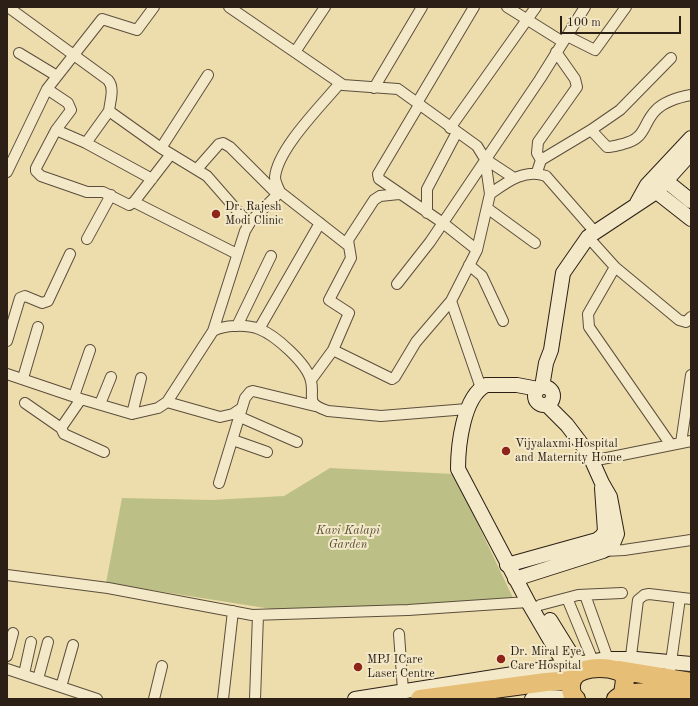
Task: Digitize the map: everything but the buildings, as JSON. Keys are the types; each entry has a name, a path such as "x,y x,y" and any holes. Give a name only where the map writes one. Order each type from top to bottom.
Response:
{"highway":[{"path":"621,665 625,680 619,697 658,691 669,683 691,682"},
{"path":"420,699 574,681 598,668 614,668 621,665 669,683 691,695"}],"street":[{"path":"8,7 111,84 109,111 86,143"},
{"path":"7,172 48,89 102,19 137,30 154,7"},
{"path":"229,7 340,83 398,90 476,146 485,159 514,178"},
{"path":"295,52 325,7"},
{"path":"374,88 422,7"},
{"path":"474,7 378,174 381,182 443,223 477,250"},
{"path":"507,7 527,20 565,39 595,50 626,7"},
{"path":"427,213 428,189 454,130 536,7"},
{"path":"397,284 443,223 585,7"},
{"path":"541,160 537,153 538,142 577,87 575,79 556,52"},
{"path":"19,53 57,76"},
{"path":"537,172 541,160 591,130 620,110 671,58"},
{"path":"161,148 208,75"},
{"path":"279,193 275,178 282,158 302,128 340,83"},
{"path":"48,89 70,106 71,110 56,130 36,168 36,172 41,176 87,192 103,192 126,205 134,202 171,154"},
{"path":"591,130 608,147 631,143 645,130 650,118 657,108 674,99 691,95"},
{"path":"109,111 161,148 207,176 249,224"},
{"path":"56,130 86,143 152,179"},
{"path":"662,178 691,138"},
{"path":"197,169 219,144 223,143 230,147 279,193 349,246"},
{"path":"541,390 546,363 551,350 563,273 591,235 635,205 662,178 691,153"},
{"path":"333,350 392,379 395,378 416,342 451,301 477,250 490,194 485,159"},
{"path":"490,194 514,178 537,172 546,176 615,268 679,320 686,322 690,319"},
{"path":"662,178 691,201"},
{"path":"652,188 691,219"},
{"path":"7,374 23,378 77,398 132,414 158,408 167,402 213,331 245,231 249,224 279,193"},
{"path":"315,406 310,394 311,380 333,350 350,313 329,300 350,258 348,240 374,200 380,196 399,194"},
{"path":"86,239 111,196"},
{"path":"134,202 238,254"},
{"path":"487,208 535,243"},
{"path":"258,328 320,223"},
{"path":"7,340 20,298 25,296 42,303 48,301 70,254"},
{"path":"237,326 271,256"},
{"path":"469,265 484,280 503,321"},
{"path":"615,268 588,314 589,327 681,443"},
{"path":"451,301 481,388"},
{"path":"213,331 219,328 237,326 258,328 285,347 302,365 311,380"},
{"path":"23,378 38,327"},
{"path":"61,428 77,398 90,350"},
{"path":"681,443 691,375"},
{"path":"100,404 111,377"},
{"path":"132,414 141,378"},
{"path":"519,577 604,550 612,546 617,534 610,497 592,461 580,441 547,404 552,398 552,392 517,386 504,387 486,385 481,388 466,409 458,458 459,473 512,564 574,681"},
{"path":"219,483 247,395 253,391 315,406 328,411 381,416 466,409"},
{"path":"167,402 220,417 241,412 297,442"},
{"path":"25,404 61,428 64,434 104,452"},
{"path":"233,440 267,452"},
{"path":"592,461 681,443"},
{"path":"512,564 597,540 602,536 605,531 602,483"},
{"path":"604,550 624,550 691,540"},
{"path":"7,575 108,588 233,611 258,614 408,610 534,604 584,595 622,594"},
{"path":"621,665 638,600 644,595 649,594 691,599"},
{"path":"584,595 621,665"},
{"path":"567,598 574,681"},
{"path":"669,683 680,598"},
{"path":"223,699 233,611"},
{"path":"255,699 258,614"},
{"path":"7,656 13,633"},
{"path":"399,634 403,691"},
{"path":"24,674 31,642"},
{"path":"38,679 48,642"},
{"path":"62,687 73,645"},
{"path":"669,683 691,664"},
{"path":"154,699 162,666"},
{"path":"7,669 97,699"},
{"path":"355,699 403,691 574,681"},
{"path":"483,699 549,690 574,681"},
{"path":"532,699 549,697 574,681"}],"green space":[{"name":"Kavi Kalapi Garden","path":"330,468 454,474 514,600 278,610 106,583 122,498 212,500 284,496"}],"place":[{"name":"Dr. Rajesh Modi Clinic","path":"216,214"},
{"name":"Vijyalaxmi Hospital and Maternity Home","path":"506,451"},
{"name":"Dr. Miral Eye Care Hospital","path":"501,659"},
{"name":"MPJ ICare Laser Centre","path":"358,667"}]}
